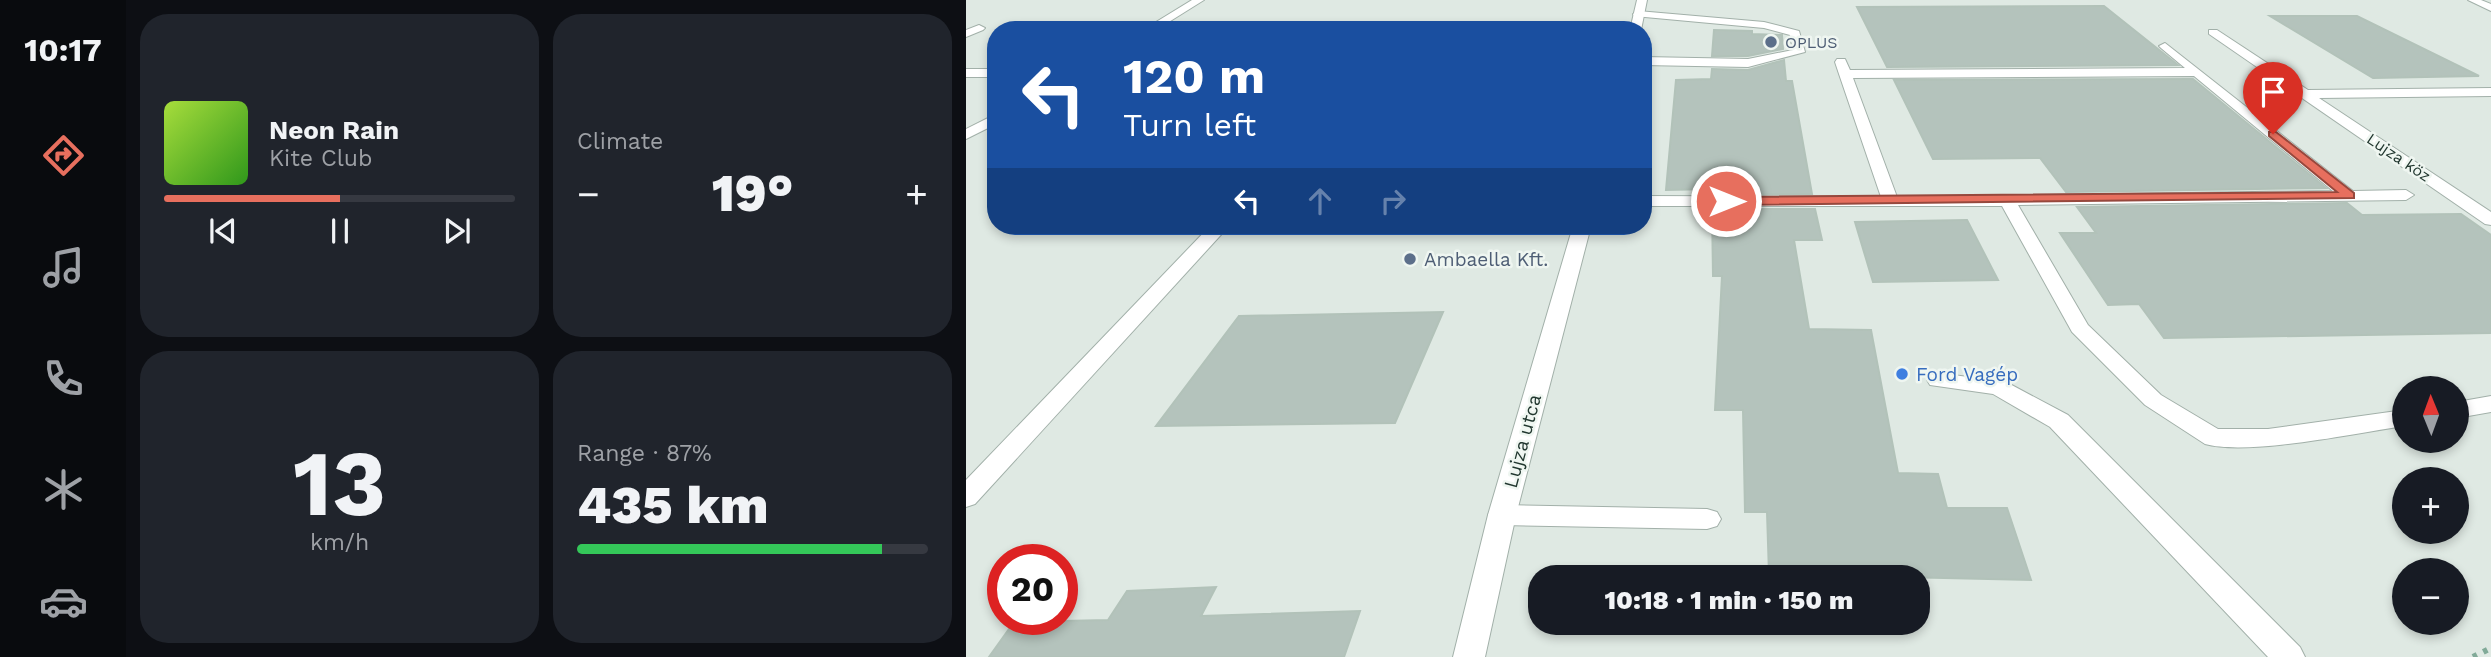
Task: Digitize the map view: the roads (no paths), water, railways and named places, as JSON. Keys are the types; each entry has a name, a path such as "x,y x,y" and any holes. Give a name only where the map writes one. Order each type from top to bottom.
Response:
{"street":[{"path":"1163,21 1199,0"},
{"path":"1637,21 1642,0"},
{"path":"2473,0 2491,8"},
{"path":"1639,14 1764,25 1795,33 1799,52 1748,63 1652,61"},
{"path":"966,34 979,28"},
{"name":"Lujza köz","path":"2213,32 2491,220"},
{"path":"2165,46 2349,196"},
{"path":"1891,202 1843,67 2196,72"},
{"path":"966,73 987,73"},
{"path":"2307,94 2491,92"},
{"path":"966,135 987,123"},
{"path":"1652,201 1891,202 2406,195"},
{"path":"2007,200 2079,328 2154,400 2214,438 2268,437 2392,420"},
{"path":"966,497 1212,235"},
{"name":"Lujza utca","path":"1469,657 1502,516 1580,235"},
{"path":"1938,380 1997,387 2059,421 2289,657"},
{"path":"2469,408 2491,404"},
{"path":"1502,516 1707,519"}],"place":[{"name":"OPLUS","path":"1771,42"},
{"name":"Ambaella Kft.","path":"1410,259"},
{"name":"Ford Vagép","path":"1902,374"}]}
